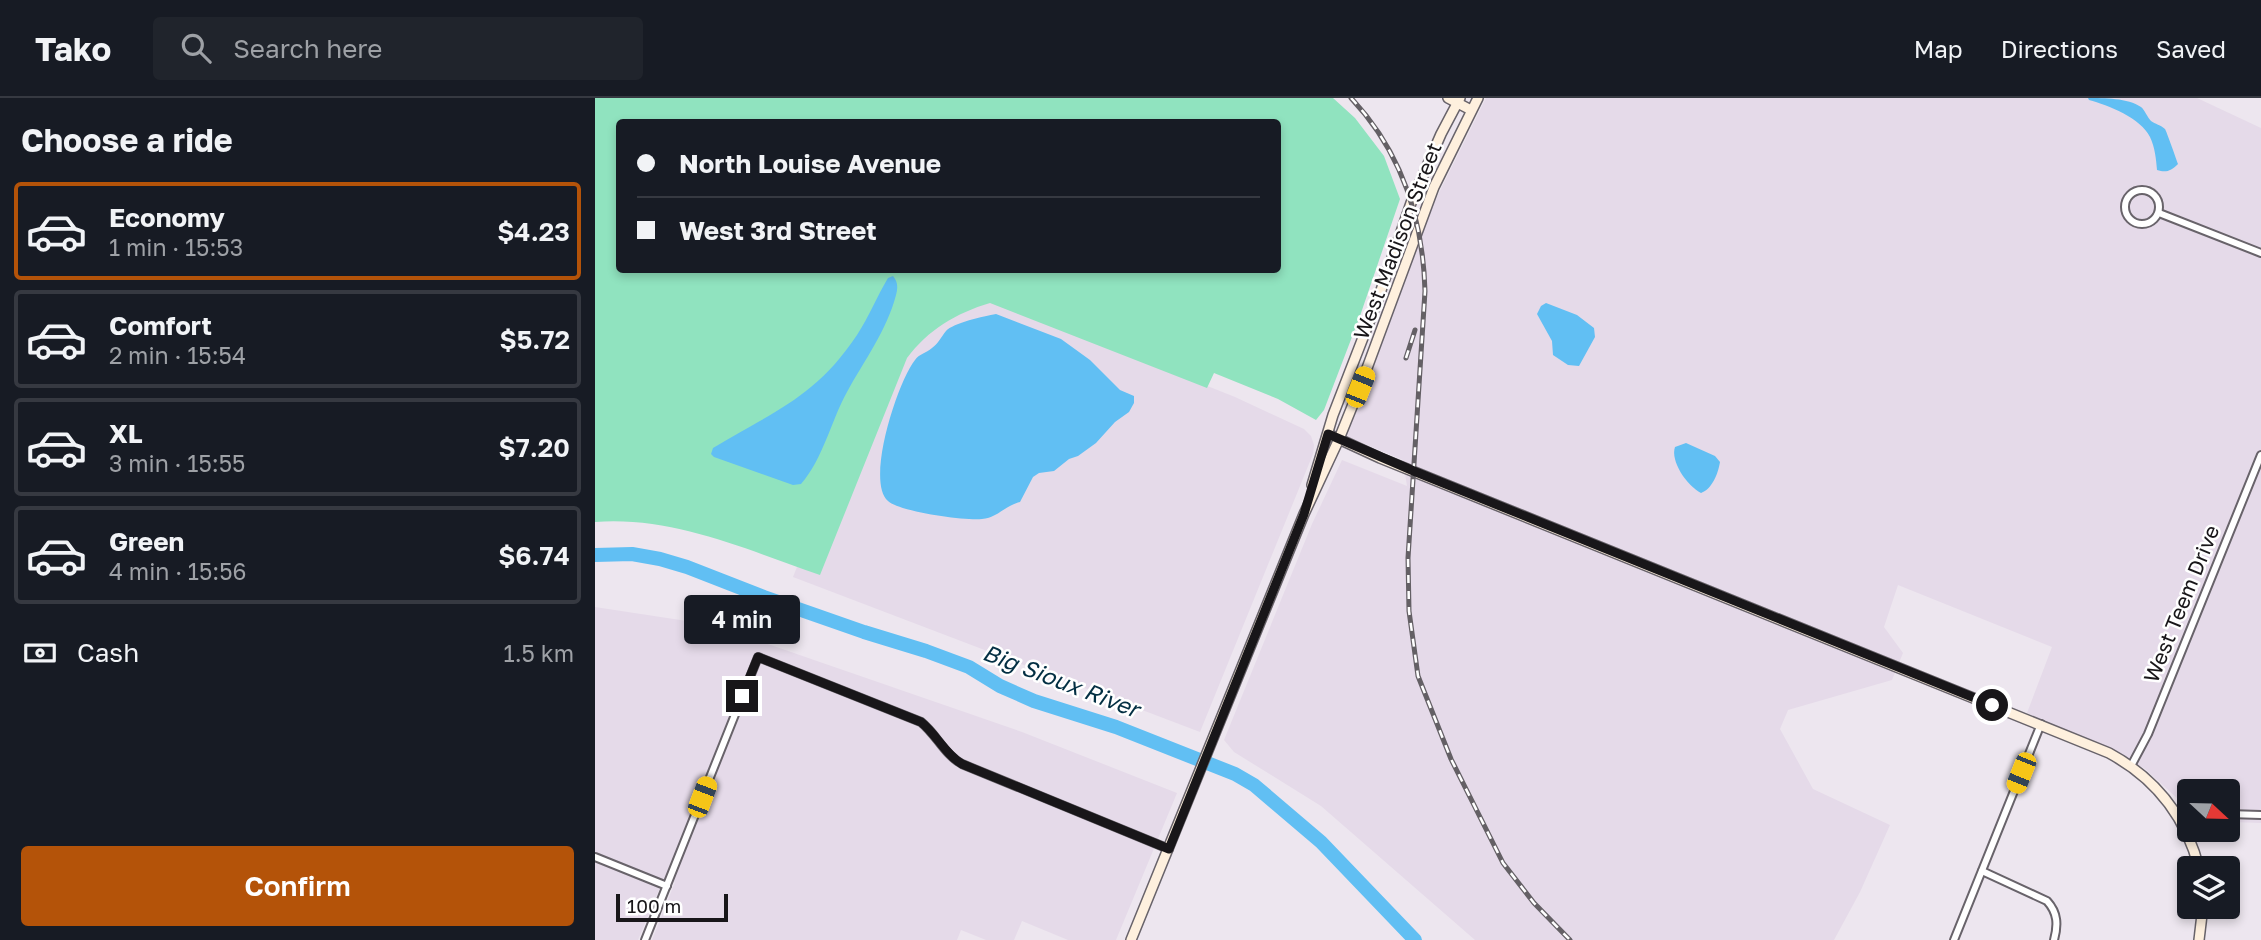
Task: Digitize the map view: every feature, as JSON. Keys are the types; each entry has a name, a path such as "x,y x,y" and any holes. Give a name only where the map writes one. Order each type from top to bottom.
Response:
{"main road":[{"name":"West Madison Street","path":"1132,940 1304,514 1339,439 1383,331 1434,187 1478,98"},
{"name":"West Madison Street","path":"1304,514 1328,434 1411,203 1455,100"},
{"path":"1455,100 1471,110"},
{"path":"1328,434 1771,617 2098,747 2131,766 2163,795 2177,815"},
{"path":"2199,940 2201,919"}],"street":[{"path":"2135,190 2147,190 2159,201 2158,213 2156,218 2146,224 2135,223 2128,218 2125,209 2127,198 2135,190"},
{"path":"2158,213 2261,253"},
{"name":"West Teem Drive","path":"2131,766 2148,734 2261,455"},
{"path":"645,940 758,657 921,722 933,733 947,753 962,764 1169,849"},
{"path":"1955,940 2041,724"},
{"path":"2240,814 2261,815"},
{"path":"595,857 667,886"},
{"path":"1982,872 2047,901 2057,922 2055,940"}],"shaded area":[{"path":"1486,98 2197,98 2261,128 2261,823 2240,822 2240,779 2177,779 2177,798 2144,768 2027,713 2052,647 1898,585 1884,627 1903,653 1892,680 1788,710 1780,729 1813,789 1890,825 1860,892 1834,940 1475,940 1321,806 1234,752 1224,740 1312,524 1342,460 1407,486 1403,460 1346,436 1427,217"},
{"path":"915,273 924,273 1235,397 1304,429 1311,436 1314,445 1313,454 1200,732 793,577"},
{"path":"595,607 713,625 1022,732 1177,793 1116,940 1068,940 1022,921 1014,940 986,940 961,930 957,940 652,940 675,882 664,878 638,940 595,940"}],"green space":[{"path":"595,98 1333,98 1355,118 1384,156 1400,199 1360,316 1324,410 1316,420 1278,399 1214,373 1207,388 990,303 944,324 924,339 907,358 820,575 710,537 653,524 595,522"}],"water":[{"path":"2088,98 2123,100 2141,107 2151,121 2165,129 2178,164 2168,171 2157,170 2153,145 2146,130 2123,113"},
{"path":"893,276 897,290 887,321 841,403 821,452 801,484 793,485 711,454 713,448 774,413 809,389 825,374 857,335 888,278"},
{"path":"1546,303 1577,315 1594,328 1595,337 1579,366 1568,365 1553,355 1552,341 1537,314"},
{"path":"996,314 1061,339 1090,360 1120,390 1134,396 1134,403 1129,412 1115,422 1096,443 1054,471 1039,473 1033,477 1020,502 992,516 982,519 948,517 895,505 888,501 882,490 880,473 893,409 908,371 917,358 934,346 950,328 969,320"},
{"path":"1686,443 1715,456 1720,462 1714,480 1701,493 1685,479 1677,466 1675,447"}],"waterway":[{"name":"Big Sioux River","path":"595,555 632,554 687,567 764,597 969,667 1000,686 1034,701 1116,727 1235,774 1254,785 1321,842 1415,940"}],"railway":[{"path":"1351,98 1383,140 1396,163 1406,187 1420,238 1425,291 1408,558 1409,611 1418,676 1451,759 1503,863 1534,903 1570,940"},
{"path":"1406,358 1415,330"}],"route":[{"path":"742,696 758,657 914,718 933,733 954,760 1169,849 1304,514 1328,434 1992,705"}]}
